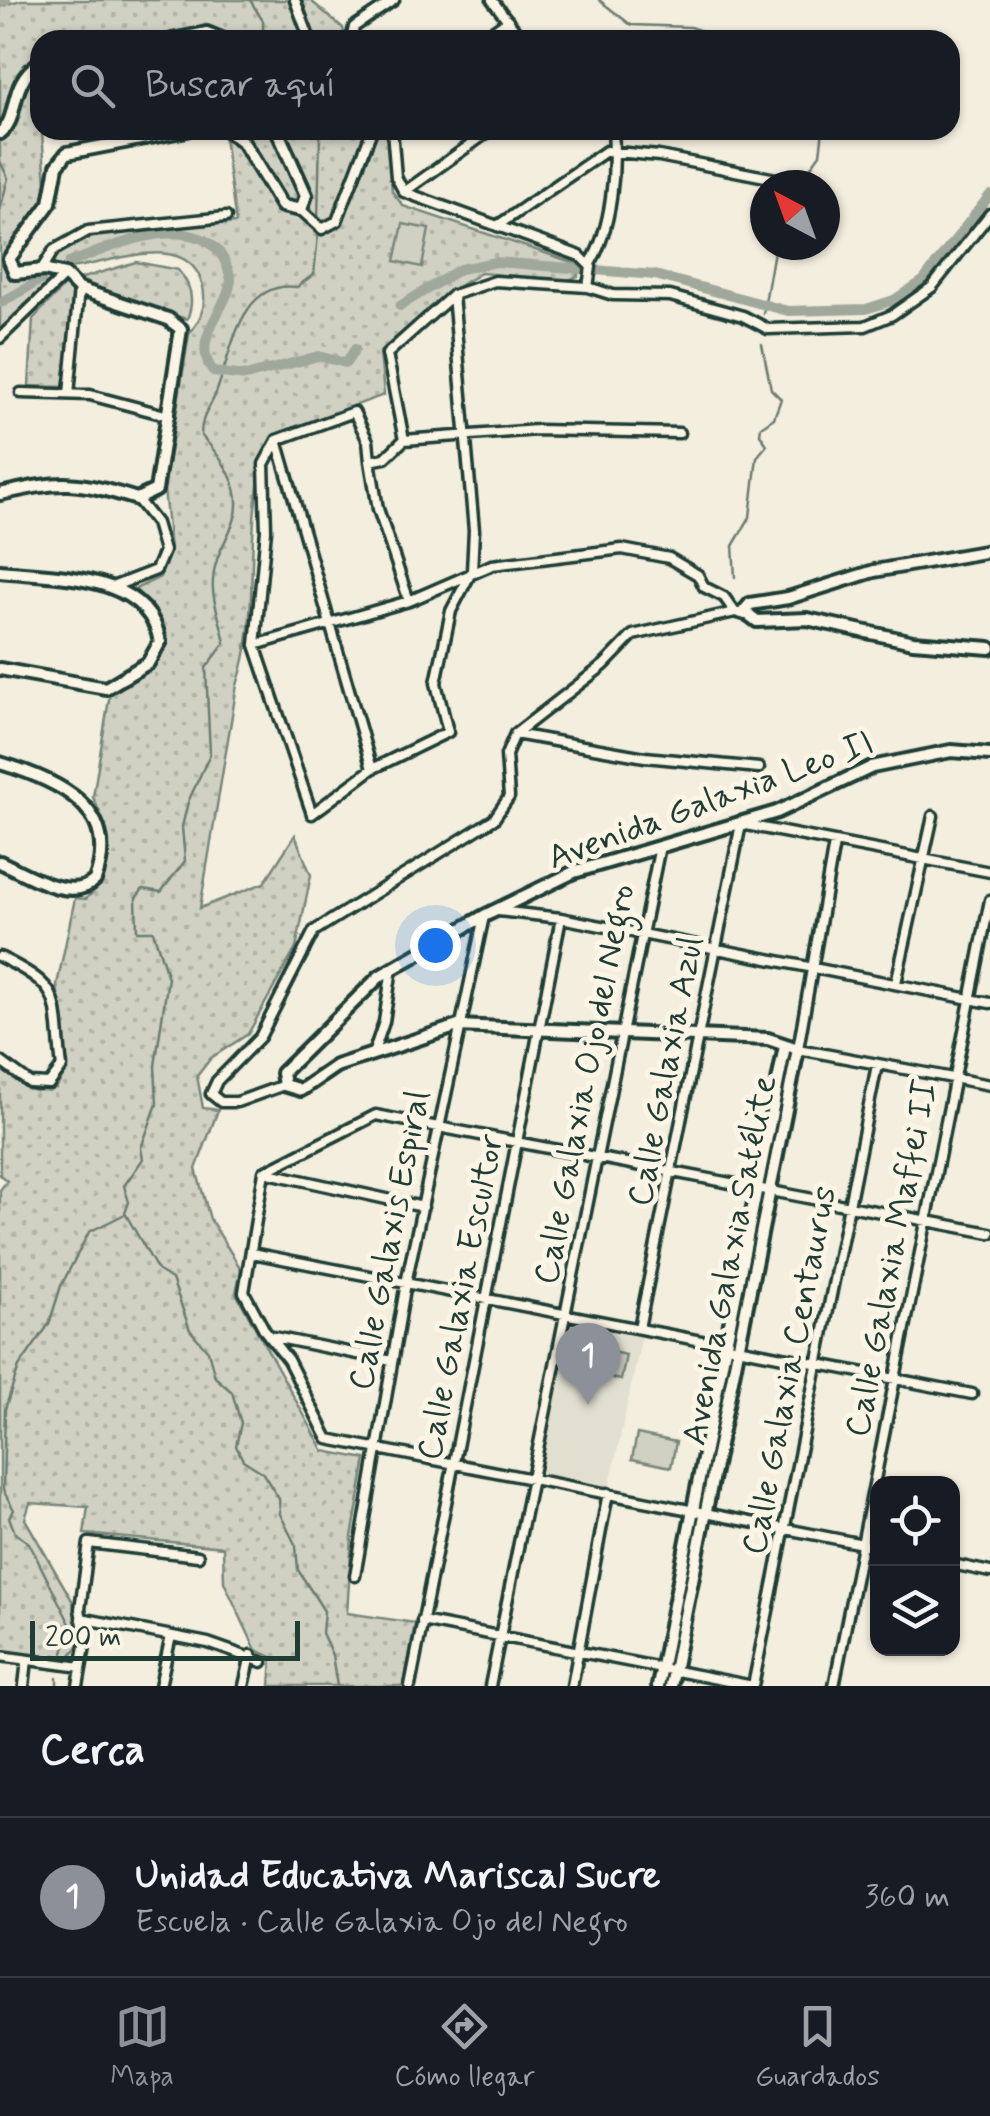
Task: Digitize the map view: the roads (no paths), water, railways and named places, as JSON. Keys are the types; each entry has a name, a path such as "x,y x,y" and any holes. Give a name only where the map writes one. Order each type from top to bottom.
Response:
{"street":[{"path":"295,0 306,30"},
{"path":"353,30 394,0"},
{"path":"492,0 516,30"},
{"path":"494,30 508,20"},
{"path":"0,133 11,120 15,91 30,74"},
{"path":"134,140 66,153 57,166 50,203 8,259 15,273 41,270 65,276 79,288 168,319 181,329 162,480 156,490 137,499"},
{"path":"240,140 282,206 301,210 322,229 338,220 368,140"},
{"path":"281,140 306,195 301,210"},
{"path":"393,140 396,177 404,192 572,252 590,265"},
{"path":"404,192 477,140"},
{"path":"588,287 590,265 598,252 609,203 614,140"},
{"path":"496,226 597,155 614,150 750,174"},
{"path":"404,440 387,354 453,296 495,281 588,287 613,295 670,296 743,316 768,329 865,326 892,315 932,287 990,214"},
{"path":"41,270 54,250 88,232 226,217"},
{"path":"0,338 65,276"},
{"path":"68,394 79,288"},
{"path":"408,601 378,509 368,441 354,412 277,440 264,464 266,530 256,645 312,814 372,769 448,732 436,683 450,611 472,571 474,530 462,437 453,296"},
{"path":"21,392 90,395 171,416"},
{"path":"370,462 385,458 404,440 613,428 679,433"},
{"path":"277,440 372,769"},
{"path":"0,494 49,481 98,487 137,499 156,523 164,551 156,570 112,587"},
{"path":"256,645 408,601 472,571 622,549 647,552 698,575 704,587 757,622 790,618 844,624 913,642 990,648"},
{"path":"990,551 874,571 788,598 756,602 740,614 633,635 604,665 516,734 506,756 509,798 494,819 314,931 260,1037 217,1081 211,1094 220,1102 238,1102 284,1085 301,1090 336,1066 458,1026 768,1038 798,1049 990,1085"},
{"path":"0,571 112,587 137,604 158,632 158,652 139,670 102,688 56,676 0,669"},
{"path":"516,734 644,756 759,768"},
{"name":"Avenida Galaxia Leo II","path":"284,1085 286,1066 352,999 392,968 484,916 574,872 741,824 872,767 951,751 990,754"},
{"path":"0,763 84,802 96,820 100,844 95,880 82,889 48,883 0,862"},
{"path":"896,983 932,816"},
{"path":"741,824 990,872"},
{"name":"Calle Galaxia Azul","path":"640,1328 741,824"},
{"name":"Avenida Galaxia Satélite","path":"671,1686 798,1049 834,844"},
{"name":"Calle Galaxia Ojo del Negro","path":"490,1686 660,846"},
{"name":"Calle Galaxia Maffei II","path":"834,1686 990,900"},
{"path":"496,911 561,918 990,1003"},
{"name":"Calle Galaxis Espiral","path":"356,1576 375,1447 406,1284 484,916"},
{"name":"Calle Galaxia Escultor","path":"410,1686 561,918"},
{"path":"0,957 37,975 50,988 62,1068 49,1084 39,1085 0,1061"},
{"path":"374,1052 384,1022 392,968"},
{"name":"Avenida Galaxia Satélite","path":"658,1686 785,1046"},
{"name":"Calle Galaxia Centaurus","path":"753,1686 877,1064"},
{"path":"264,1172 376,1115 990,1233"},
{"path":"264,1172 423,1206"},
{"path":"264,1172 244,1292 268,1336 288,1360 328,1439 870,1546"},
{"path":"252,1253 972,1394"},
{"path":"268,1336 392,1361"},
{"path":"572,1686 608,1493"},
{"path":"78,1686 86,1640 81,1618 89,1543 198,1556"},
{"path":"960,1566 990,1572"},
{"path":"81,1618 171,1636 262,1662"},
{"path":"422,1620 753,1686"},
{"path":"160,1686 171,1636"},
{"path":"0,1656 81,1668"},
{"path":"244,1686 251,1656"},
{"path":"24,1686 27,1660"}],"waterway":[{"path":"0,1 6,0"},
{"path":"250,0 263,21 263,30"},
{"path":"599,0 631,25 699,30"},
{"path":"318,220 320,140"},
{"path":"809,170 820,154 822,140"},
{"path":"0,161 8,178 0,211"},
{"path":"400,306 460,269 496,262 655,275 788,311 866,309 894,300 923,281 990,195"},
{"path":"69,263 138,238 186,234 206,241 221,255 231,280 207,337 207,360 214,372 246,376 318,356 346,363 355,349"},
{"path":"318,235 314,274 297,287 278,288 262,295 250,306 202,423 201,435 230,474 237,497 234,521 218,557 213,580 225,643 206,668 210,754 188,802 182,827 185,861 161,892 143,889 136,898 137,931 153,931 168,978 155,1066 157,1104 141,1148 143,1159 124,1186 129,1202 125,1213 158,1271 172,1279 190,1330 208,1351 215,1377 232,1392 241,1423 236,1446 243,1460 262,1472 279,1499 280,1514 296,1546 298,1570 324,1611 322,1633 332,1655 337,1686"},
{"path":"763,314 772,260"},
{"path":"0,303 41,280"},
{"path":"735,577 733,546 750,517 757,457 767,445 760,434 761,427 774,418 781,399 771,389 762,344"},
{"path":"63,1653 71,1626 29,1543 15,1533 9,1517 14,1510 3,1490 5,1409 19,1367 49,1324 61,1286 89,1232 123,1215"},
{"path":"57,1678 57,1686"}],"place":[{"name":"Unidad Educativa Mariscal Sucre","path":"588,1405"}]}
